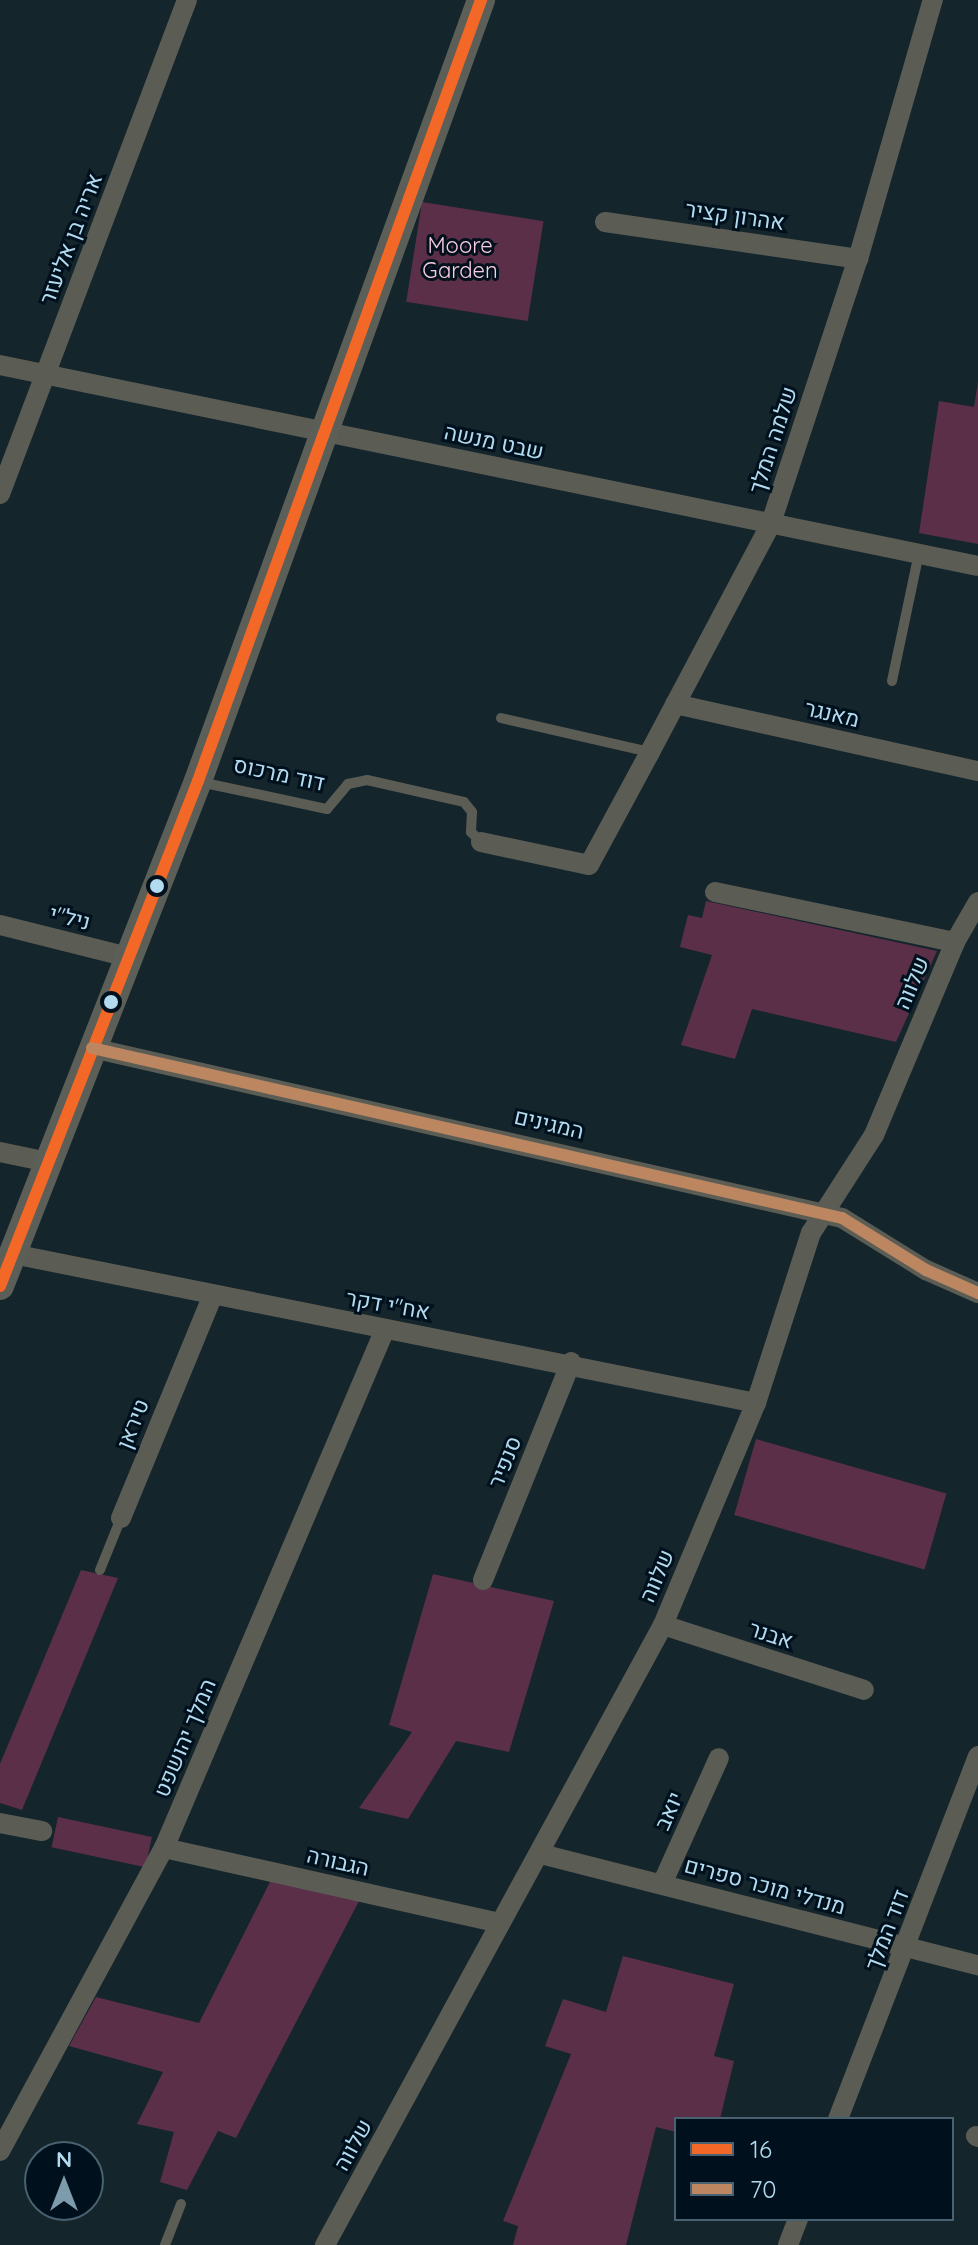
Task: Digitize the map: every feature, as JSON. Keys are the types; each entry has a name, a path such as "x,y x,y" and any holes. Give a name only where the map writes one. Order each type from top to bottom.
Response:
{"street":[{"name":"אריה בן אליעזר","path":"0,494 187,0"},
{"path":"0,1286 198,781 481,0"},
{"name":"שלמה המלך","path":"589,865 771,523 858,259 933,0"},
{"name":"אהרון קציר","path":"605,222 858,259"},
{"name":"שבט מנשה","path":"0,365 978,566"},
{"name":"מאנגר","path":"675,704 978,771"},
{"name":"דוד מרכוס","path":"481,842 589,865"},
{"path":"715,892 955,942"},
{"name":"שלווה","path":"325,2245 500,1923 541,1854 663,1625 756,1403 807,1243 822,1213 874,1135 955,942 975,913"},
{"name":"ניל\"י","path":"0,925 128,957"},
{"name":"המגינים","path":"92,1048 842,1218 926,1270 978,1293"},
{"path":"0,1152 48,1162"},
{"name":"אח\"י דקר","path":"13,1254 212,1297 571,1362 756,1403"},
{"name":"טיראן","path":"121,1518 212,1297"},
{"name":"המלך יהושפט","path":"0,2151 164,1848 385,1329"},
{"name":"סנפיר","path":"483,1580 571,1362"},
{"name":"אבנר","path":"663,1625 864,1690"},
{"name":"דוד המלך","path":"839,2117 978,1756"},
{"name":"יואב","path":"662,1884 719,1758"},
{"path":"0,1823 42,1831"},
{"name":"הגבורה","path":"164,1848 500,1923"},
{"name":"מנדלי מוכר ספרים","path":"541,1854 978,1965"},
{"path":"788,2245 797,2221"}],"lane":[{"path":"892,681 919,553"},
{"path":"501,718 650,752"},
{"name":"דוד מרכוס","path":"198,781 327,809 348,784 367,780 464,802 472,812 471,832 481,842"},
{"name":"טיראן","path":"100,1570 121,1518"},
{"path":"165,2245 181,2204"}],"green space":[{"name":"Moore Garden","path":"422,202 543,221 528,321 406,302"},
{"path":"978,382 978,544 919,533 939,401 974,407"},
{"path":"706,901 937,951 896,1042 752,1009 735,1059 681,1045 712,955 680,947 688,915 702,918"},
{"path":"756,1439 946,1494 925,1570 734,1515"},
{"path":"81,1570 118,1578 22,1810 0,1803 0,1764"},
{"path":"433,1574 554,1601 509,1752 456,1741 408,1819 359,1808 412,1732 389,1725"},
{"path":"58,1817 152,1837 145,1867 52,1847"},
{"path":"272,1878 360,1899 236,2138 218,2131 187,2190 160,2182 174,2132 137,2124 163,2072 69,2046 96,1997 199,2023"},
{"path":"623,1956 734,1984 714,2056 734,2061 720,2117 674,2117 674,2132 656,2127 626,2245 513,2245 518,2226 503,2221 571,2054 545,2046 563,1999 606,2012"}],"transit line":[{"name":"16","path":"0,1286 198,781 481,0"},
{"name":"70","path":"92,1048 842,1218 926,1270 978,1293"}]}
